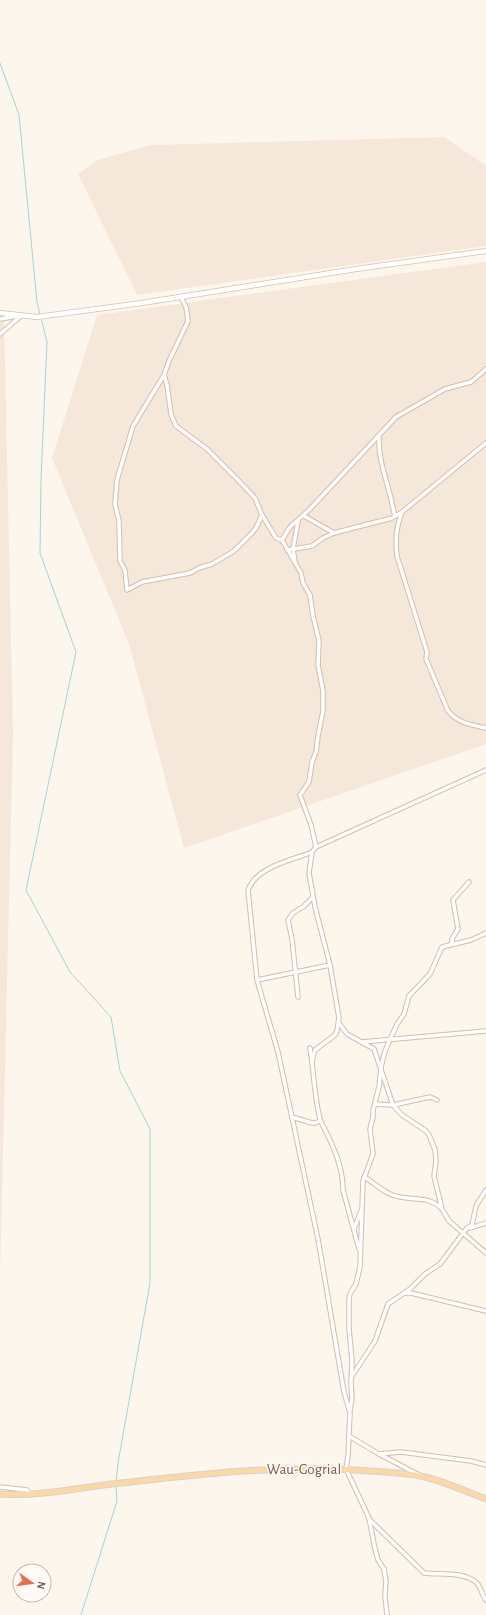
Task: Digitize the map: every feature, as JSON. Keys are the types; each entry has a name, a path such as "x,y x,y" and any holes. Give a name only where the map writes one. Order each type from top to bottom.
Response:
{"main road":[{"name":"Wau-Gogrial","path":"0,1494 49,1494 117,1483 276,1468 307,1467 346,1469 421,1477 438,1481 486,1499"}],"street":[{"path":"0,313 37,317 486,251"},
{"path":"181,297 186,307 188,321 164,375 133,426 118,480 115,504 119,521 120,561 125,570 127,590 146,581 155,581 190,573 199,568 212,564 234,550 252,534 262,515"},
{"path":"0,319 21,316"},
{"path":"0,334 21,316"},
{"path":"282,540 290,528 304,516 396,417 445,389 471,382 486,369"},
{"path":"164,375 171,414 176,426 207,449 237,478 254,498 276,538 282,540 301,573 312,604 313,616 319,641 318,665 322,686 322,711 318,745 312,762 309,782 300,795 311,825 316,847"},
{"path":"379,436 382,470 391,496 395,516"},
{"path":"287,550 312,546 323,538 334,533 395,516 402,512 486,443"},
{"path":"402,512 396,530 395,542 397,556 427,652 426,660 448,711 464,724 486,728"},
{"path":"304,516 334,533"},
{"path":"295,563 293,549 298,521"},
{"path":"350,1413 344,1392 318,1239 292,1117 278,1052 257,980 247,896 250,884 262,872 312,852 316,847 486,770"},
{"path":"312,852 309,873 313,897 330,965 337,1001 339,1023 335,1035 315,1050 312,1061"},
{"path":"452,944 452,939 458,929 453,900 469,882"},
{"path":"298,997 296,972 288,920 293,913 303,907 313,897"},
{"path":"354,1229 361,1210 364,1177 373,1154 370,1129 379,1087 381,1067 396,1024 404,1014 409,996 430,974 435,966 440,948 471,940 486,933"},
{"path":"257,980 330,965"},
{"path":"339,1023 347,1034 374,1049 393,1105 402,1115 426,1131 429,1135 435,1150 436,1161 434,1176 442,1209"},
{"path":"361,1042 486,1031"},
{"path":"310,1048 316,1101 320,1121 329,1138 336,1157 360,1254"},
{"path":"375,1104 393,1105 430,1097 437,1100"},
{"path":"292,1117 315,1124 320,1121"},
{"path":"364,1177 391,1194 399,1197 426,1199 436,1203 442,1209 449,1221 486,1253"},
{"path":"351,1377 375,1341 388,1304 416,1284 425,1274 440,1264 467,1228 472,1225 476,1206 486,1190"},
{"path":"361,1210 363,1216 358,1276 349,1299 352,1352 352,1398 346,1469 369,1518 378,1560 384,1569 386,1581 385,1596 387,1615"},
{"path":"467,1228 486,1223"},
{"path":"404,1293 411,1293 486,1311"},
{"path":"349,1436 421,1477"},
{"path":"379,1454 401,1452 471,1461 486,1465"},
{"path":"0,1487 27,1490 30,1495"},
{"path":"369,1518 424,1573 448,1574 469,1578 477,1584 486,1600"}],"shaded area":[{"path":"445,137 486,166 486,246 137,295 78,174 97,160 151,145"},
{"path":"486,262 486,744 184,848 129,644 52,458 97,315"},
{"path":"0,316 4,318 13,733 0,1278"}],"waterway":[{"path":"0,63 19,115 37,302 40,315"},
{"path":"41,318 47,342 41,479 40,553 76,652 26,890 70,972 111,1017 120,1071 150,1129 150,1283 118,1463 116,1482"},
{"path":"81,1615 117,1501 116,1486"}]}
